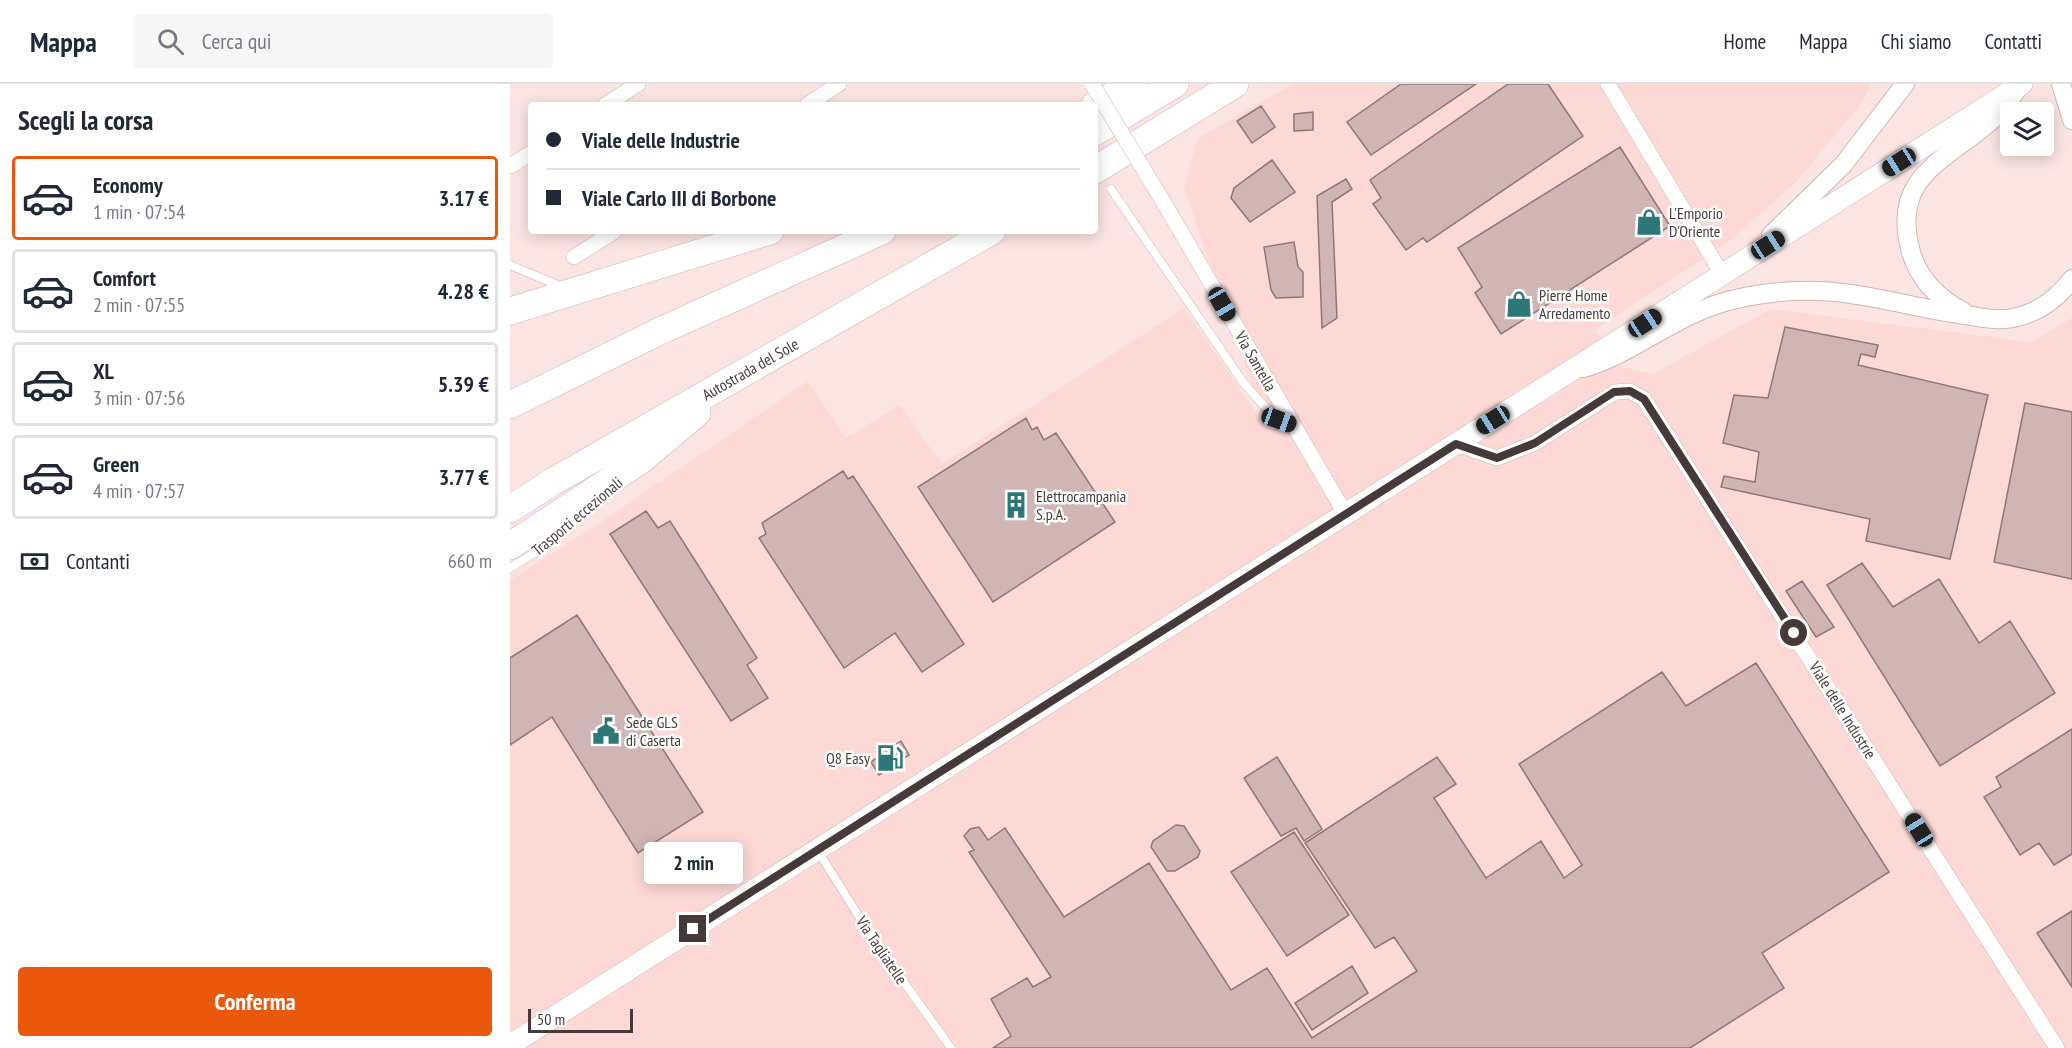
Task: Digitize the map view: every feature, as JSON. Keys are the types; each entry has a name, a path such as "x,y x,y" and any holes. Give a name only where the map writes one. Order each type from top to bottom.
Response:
{"highway":[{"path":"1098,103 1134,84"},
{"path":"1098,130 1174,84"},
{"path":"1103,179 1235,84"},
{"path":"510,310 760,234"},
{"path":"510,405 660,331 875,234"},
{"name":"Autostrada del Sole","path":"510,509 639,432 743,375 987,234"},
{"path":"510,546 641,460 743,375"}],"main road":[{"path":"510,1045 2021,85"}],"street":[{"path":"610,102 638,84"},
{"path":"812,102 839,84"},
{"name":"Via Santella","path":"1092,84 1346,514"},
{"path":"1608,84 1727,271 1786,223 1843,165 1905,84"},
{"path":"1971,316 1945,302 1921,275 1909,246 1907,212 1916,187 1930,166 1992,120 2021,85"},
{"path":"2063,91 2072,120"},
{"path":"510,166 528,155"},
{"path":"574,257 610,234"},
{"path":"1568,373 1615,358 1703,309 1754,296 1820,291 1971,316 2010,319 2026,315 2053,301 2072,279"},
{"name":"Viale delle Industrie","path":"1456,444 1497,458 1535,443 1614,392 1630,391 1644,399 2057,1048"}],"lane":[{"path":"1103,179 1243,382 1267,410 1279,420 1293,425"},
{"path":"510,266 572,291"},
{"name":"Trasporti eccezionali","path":"600,498 641,460"},
{"name":"Trasporti eccezionali","path":"510,568 544,547 593,505"},
{"name":"Via Tagliatelle","path":"817,850 873,939 951,1048"}],"shaded area":[{"path":"1292,84 1871,84 1862,103 1797,181 1727,243 1596,329 1621,367 1653,374 1771,309 2031,342 2072,318 2072,1048 510,1048 510,580 601,522 808,381 846,438 899,405 942,464 1184,308 1267,428 1184,188 1197,139"}],"building":[{"path":"1401,84 1476,84 1371,155 1347,122"},
{"path":"1508,84 1548,84 1583,136 1427,242 1423,238 1406,250 1373,204 1381,198 1370,180"},
{"path":"1261,106 1275,127 1252,143 1237,121"},
{"path":"1313,112 1313,130 1294,131 1294,114"},
{"path":"1620,147 1670,226 1501,334 1475,293 1482,287 1458,248"},
{"path":"1272,160 1295,192 1250,222 1231,198 1234,188"},
{"path":"1346,179 1352,189 1332,202 1337,318 1322,328 1317,196"},
{"path":"1294,242 1298,267 1303,272 1303,297 1276,298 1271,290 1264,247"},
{"path":"1785,327 1878,345 1875,357 1861,354 1858,365 1988,395 1950,559 1866,541 1870,519 1721,487 1724,476 1755,482 1759,452 1723,443 1734,395 1768,398"},
{"path":"2025,403 2072,412 2072,579 1994,562"},
{"name":"Elettrocampania S.p.A.","path":"1026,418 1032,430 1037,427 1044,440 1056,433 1115,522 993,602 918,487"},
{"path":"843,471 848,479 853,476 964,644 922,672 895,633 844,668 759,538 766,534 762,523"},
{"path":"646,511 658,528 670,521 757,658 747,665 768,698 731,721 610,534"},
{"path":"1862,563 1893,607 1939,579 1979,643 2010,621 2055,693 1940,766 1827,585"},
{"path":"1802,581 1834,627 1816,637 1786,591"},
{"name":"Sede GLS di Caserta","path":"577,615 703,812 638,853 552,717 510,745 510,658"},
{"path":"1756,663 1889,872 1762,953 1784,988 1690,1048 993,1048 1011,1036 991,999 1027,978 1033,987 1051,977 969,852 974,850 964,836 970,829 979,827 988,840 1005,828 1064,917 1149,863 1231,990 1267,968 1312,1038 1417,971 1394,937 1375,948 1305,843 1437,757 1456,784 1434,798 1486,878 1541,841 1564,878 1582,865 1519,764 1662,672 1686,706"},
{"path":"2072,729 2072,854 2054,865 2039,843 2020,855 1984,797 2001,787 1996,777"},
{"name":"Q8 Easy","path":"901,741 909,755 879,775 871,762 882,754 879,748 885,744 889,749"},
{"path":"1277,757 1322,829 1304,841 1296,828 1281,836 1244,778"},
{"path":"1176,825 1184,826 1200,851 1198,857 1175,871 1167,871 1151,847 1153,841"},
{"path":"1294,832 1349,915 1287,956 1231,872"},
{"path":"2072,911 2072,987 2037,933"},
{"path":"1352,966 1368,993 1312,1030 1295,1003"}],"place":[{"name":"L'Emporio D'Oriente","path":"1649,222"},
{"name":"Pierre Home Arredamento","path":"1519,304"},
{"name":"Elettrocampania S.p.A.","path":"1016,505"},
{"name":"Sede GLS di Caserta","path":"606,731"},
{"name":"Q8 Easy","path":"890,758"}],"route":[{"path":"693,929 1456,444 1497,458 1535,443 1614,392 1630,391 1644,399 1656,415 1794,633"}]}
